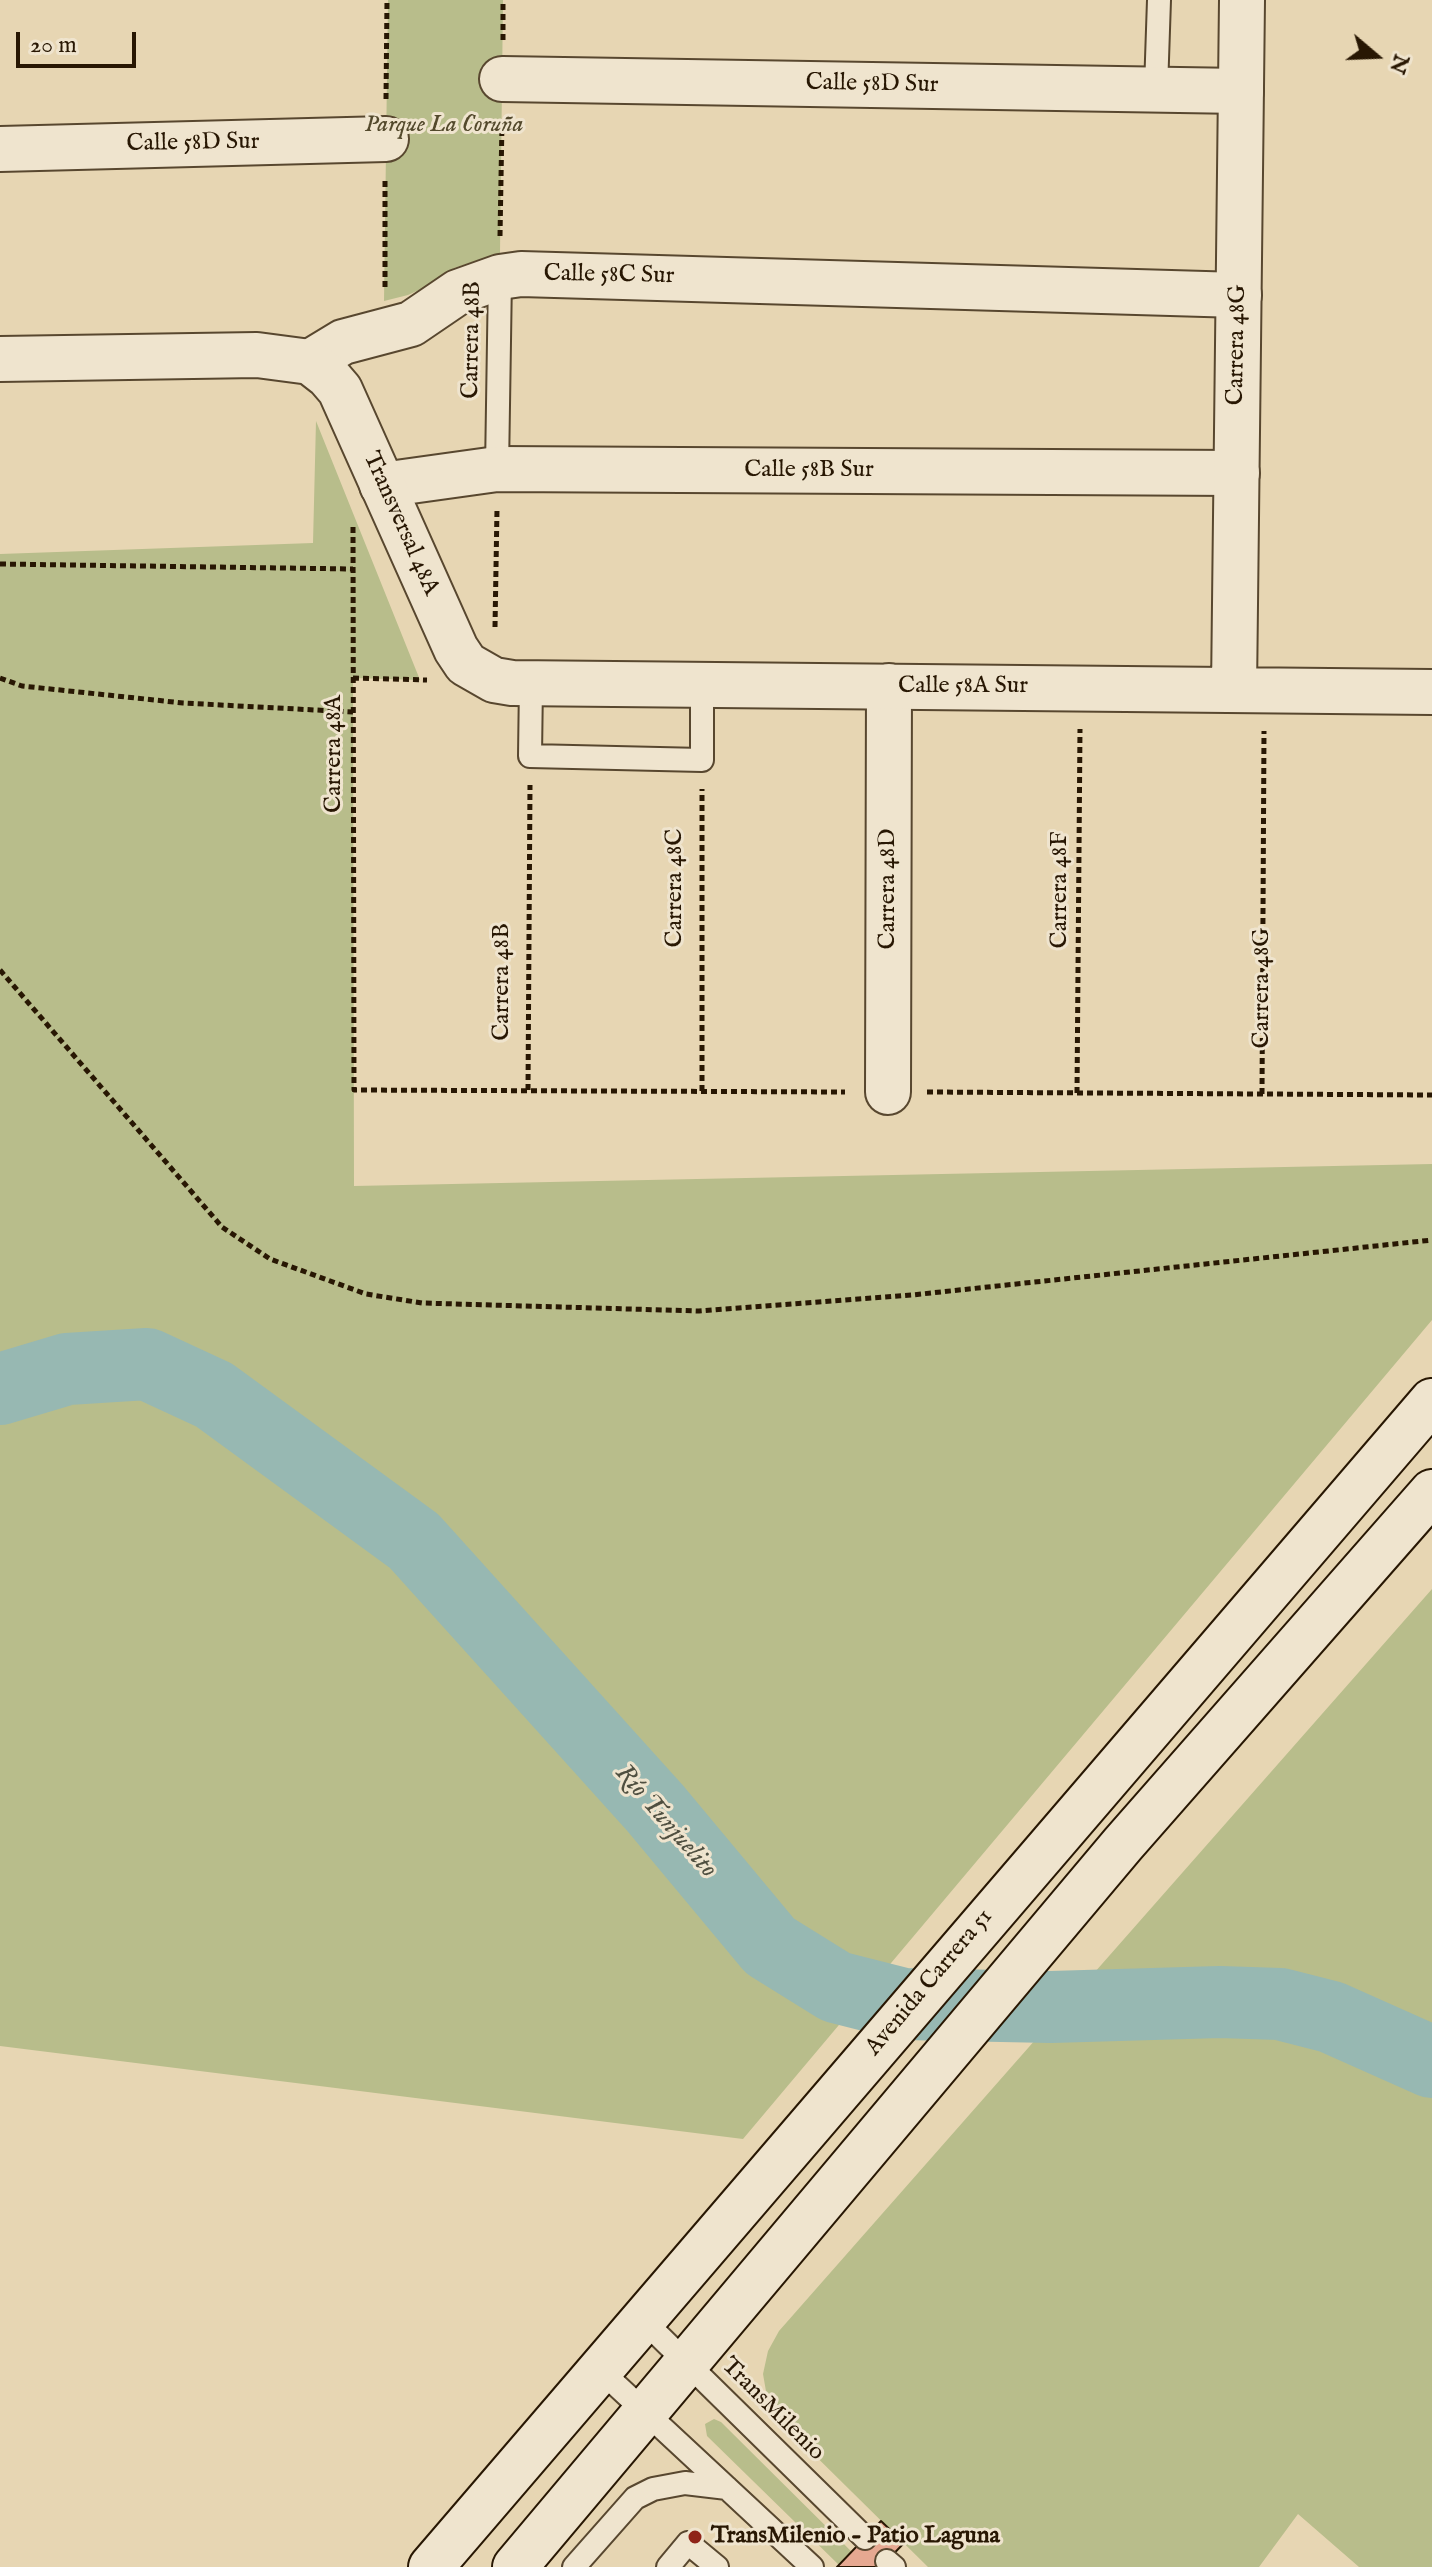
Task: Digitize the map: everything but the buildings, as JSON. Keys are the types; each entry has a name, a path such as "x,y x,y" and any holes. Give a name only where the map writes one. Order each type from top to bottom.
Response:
{"street":[{"name":"Carrera 48G","path":"1242,0 1237,473 1249,690"},
{"name":"Calle 58D Sur","path":"502,79 1241,91"},
{"name":"Calle 58D Sur","path":"0,149 386,139"},
{"name":"Calle 58C Sur","path":"310,362 343,342 411,324 458,292 500,277 613,275 1239,295"},
{"path":"0,359 257,355 310,362"},
{"name":"Transversal 48A","path":"310,362 340,390 456,649 466,664 513,681"},
{"name":"Calle 58B Sur","path":"382,485 497,469 1237,473"},
{"name":"Calle 58A Sur","path":"513,681 1432,692"},
{"name":"Carrera 48D","path":"888,1092 889,686"},
{"name":"Avenida Carrera 51","path":"431,2567 1062,1828 1432,1401"},
{"path":"515,2567 1123,1844 1432,1492"}],"lane":[{"path":"1156,89 1159,0"},
{"name":"Carrera 48B","path":"497,469 500,277"},
{"path":"513,681 530,756 702,760 702,684"},
{"name":"TransMilenio","path":"642,2319 865,2538"},
{"path":"600,2370 812,2567"},
{"path":"574,2567 635,2498 653,2489 685,2483 727,2488"},
{"path":"668,2567 688,2543 717,2567"}],"path":[{"path":"384,333 387,0"},
{"name":"Carrera 48B","path":"500,277 503,0"},
{"path":"497,469 513,681"},
{"name":"Carrera 48A","path":"353,523 354,1090"},
{"path":"0,564 353,569"},
{"path":"0,678 22,686 183,703 353,712"},
{"name":"Carrera 48F","path":"1077,1093 1080,688"},
{"name":"Carrera 48G","path":"1249,690 1262,1094"},
{"name":"Carrera 48B","path":"528,1090 530,756"},
{"name":"Carrera 48C","path":"702,760 702,1091"},
{"path":"0,970 222,1227 270,1259 366,1294 437,1304 699,1311 912,1295 1432,1240"}],"green space":[{"name":"Parque La Coruña","path":"388,0 503,0 500,253 454,268 432,284 384,301"},
{"path":"316,421 420,680 353,678 354,1186 1432,1164 1432,1320 743,2139 0,2046 0,554 313,543"},
{"path":"1432,1589 1432,2567 1359,2567 1298,2514 1259,2567 928,2567 777,2418 767,2397 763,2374 768,2351 779,2331"},
{"path":"714,2419 721,2422 867,2567 841,2567 707,2436 705,2424"}],"waterway":[{"name":"Río Tunjuelito","path":"0,1389 67,1369 147,1364 214,1395 414,1541 655,1808 770,1946 836,1987 903,2004 1051,2007 1220,2002 1280,2004 1331,2017 1432,2062"}],"place":[{"name":"TransMilenio - Patio Laguna","path":"695,2537"}]}
